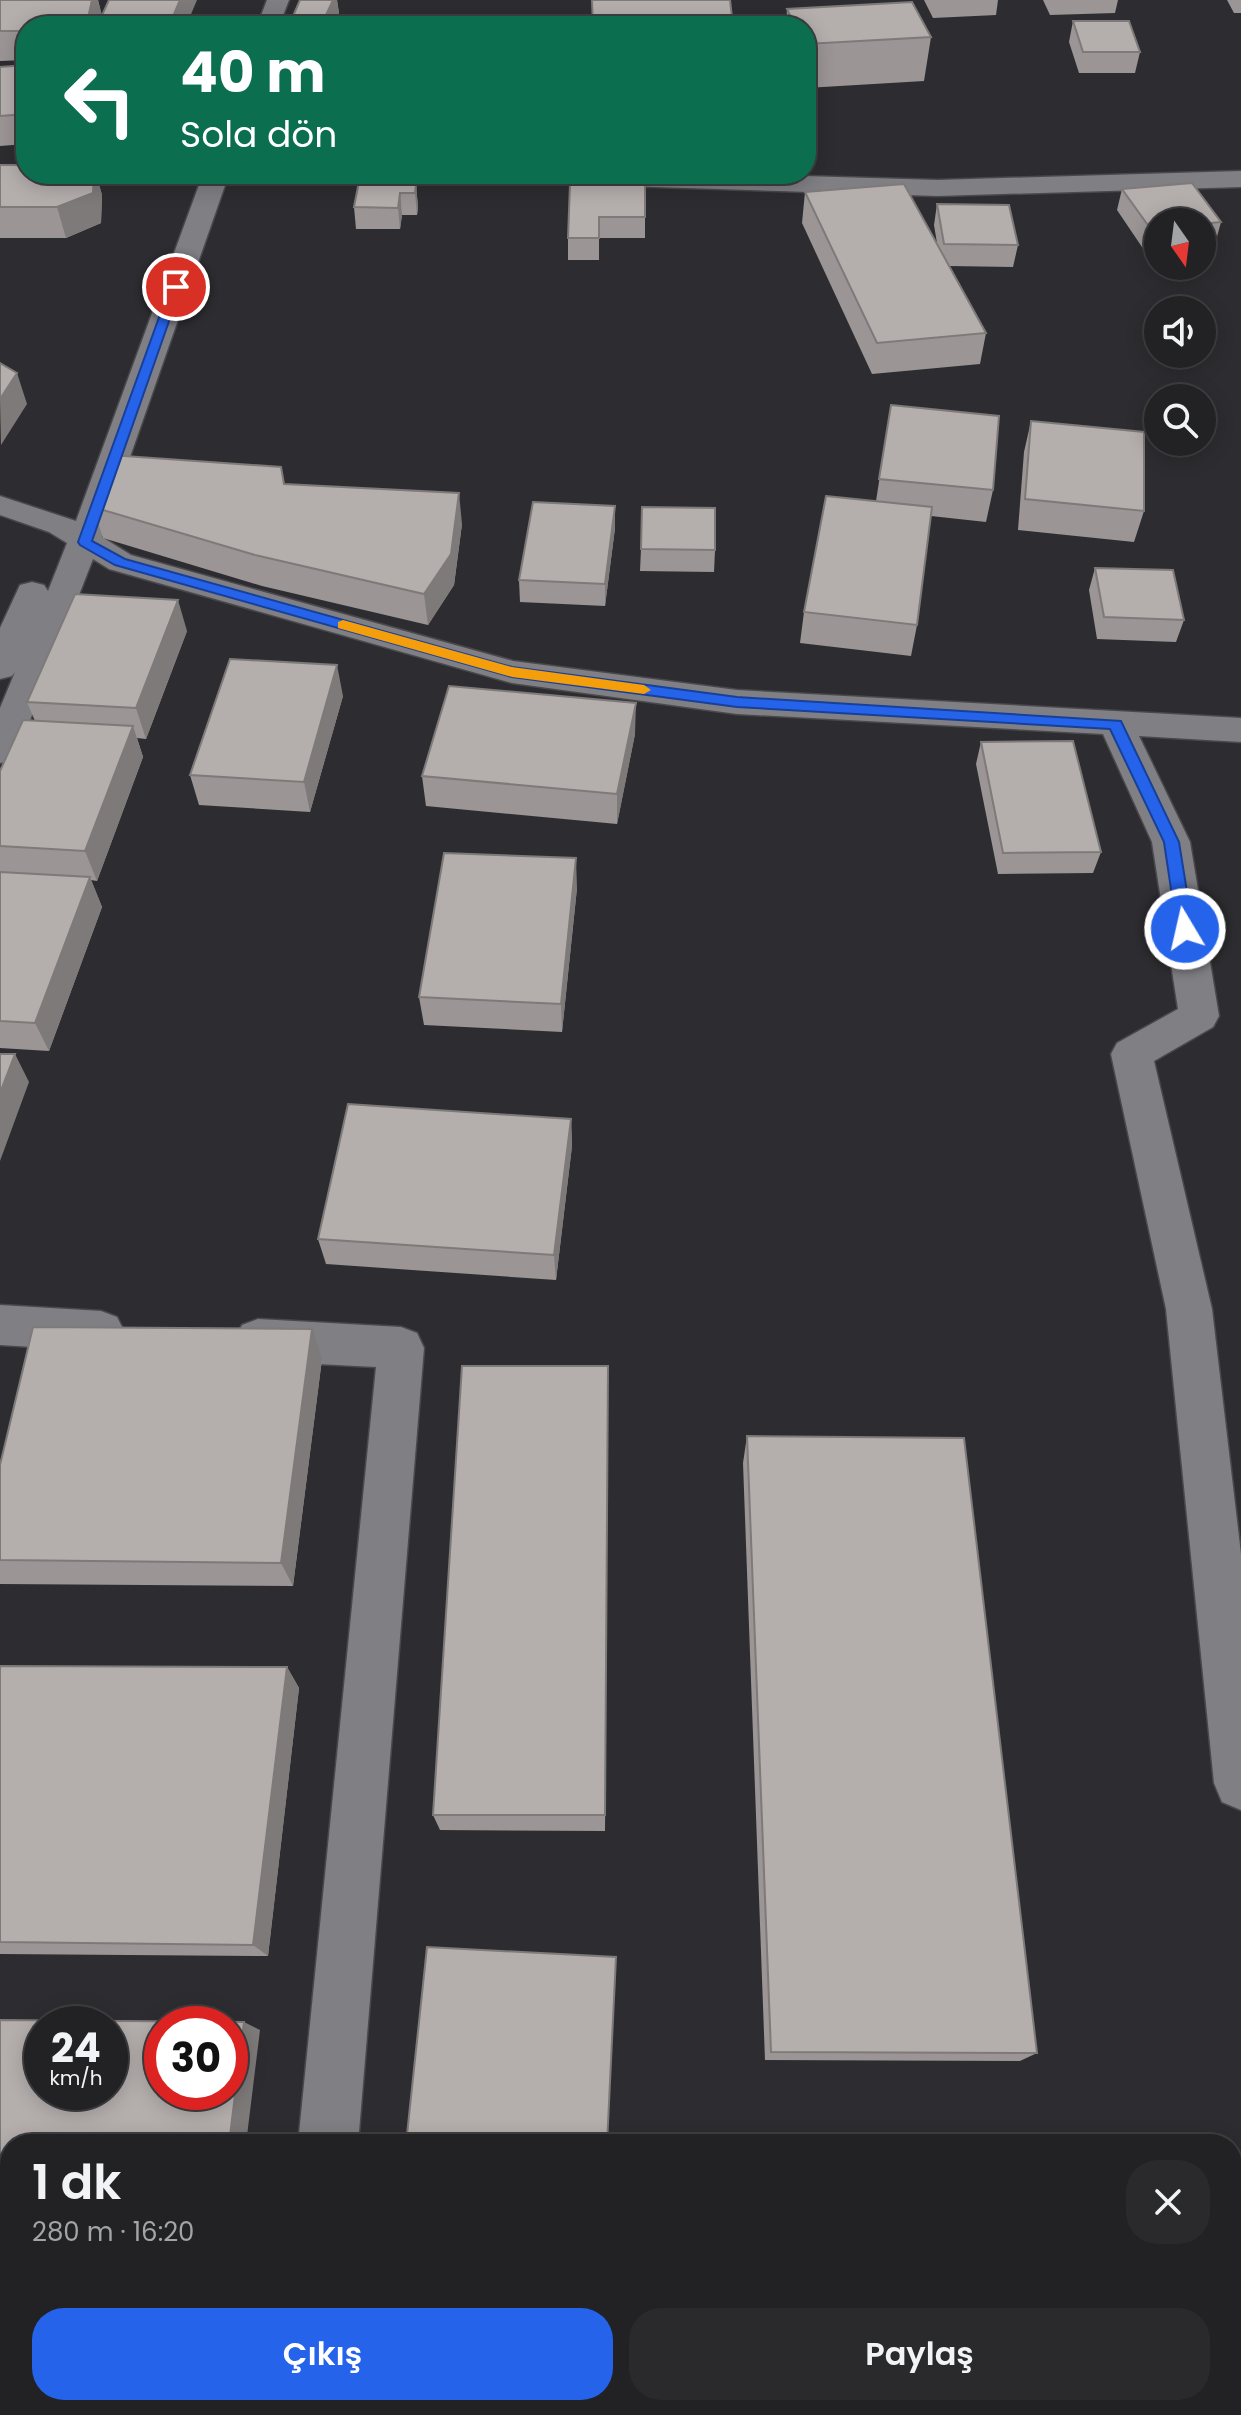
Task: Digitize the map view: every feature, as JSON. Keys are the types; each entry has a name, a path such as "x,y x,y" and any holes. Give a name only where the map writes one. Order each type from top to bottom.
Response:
{"street":[{"path":"812,184 938,188 1241,179"},
{"path":"0,751 64,527 184,184"},
{"path":"0,668 212,184"},
{"path":"0,505 64,527 120,562 512,672 737,702 1241,730"},
{"path":"1116,725 1171,842 1199,1016 1132,1054 1189,1309 1241,1783"},
{"path":"0,1325 139,1333"},
{"path":"216,1337 401,1348 329,2134"}],"building":[{"path":"0,0 92,0 88,16 16,16 16,31 0,31"},
{"path":"109,0 180,0 173,16 102,16"},
{"path":"300,0 333,0 326,16 293,16"},
{"path":"592,0 730,0 732,16 593,16"},
{"path":"912,2 931,37 816,43 816,16 790,16 787,9"},
{"path":"1073,21 1129,21 1140,52 1083,52"},
{"path":"16,66 16,115 0,116 0,67"},
{"path":"0,165 16,165 16,184 93,184 93,193 57,207 0,207"},
{"path":"1192,183 1211,208 1144,208 1144,220 1122,189"},
{"path":"358,184 416,185 415,193 400,193 398,208 354,207"},
{"path":"570,184 645,184 645,217 599,217 599,238 568,238"},
{"path":"904,184 986,333 877,343 805,192"},
{"path":"937,204 1009,205 1018,245 944,244"},
{"path":"0,363 17,373 0,399"},
{"path":"891,405 999,416 993,490 879,479"},
{"path":"1031,421 1144,432 1144,511 1025,499"},
{"path":"110,455 281,467 284,484 459,493 451,554 424,594 255,555 93,507"},
{"path":"826,496 932,507 917,625 804,612"},
{"path":"533,502 615,506 605,584 519,580"},
{"path":"642,507 715,508 715,550 641,549"},
{"path":"1095,568 1173,570 1184,620 1104,617"},
{"path":"75,594 178,600 136,708 27,702"},
{"path":"230,659 337,665 304,782 190,775"},
{"path":"449,686 636,703 617,794 422,776"},
{"path":"23,720 133,726 85,851 0,846 0,771"},
{"path":"1073,741 1101,852 1003,853 981,742"},
{"path":"444,853 576,858 561,1004 419,997"},
{"path":"0,872 90,877 35,1023 0,1021"},
{"path":"0,1054 15,1054 0,1093"},
{"path":"348,1104 571,1119 554,1255 318,1239"},
{"path":"33,1327 312,1329 281,1563 0,1560 0,1465"},
{"path":"462,1366 608,1366 605,1815 433,1815"},
{"path":"747,1436 964,1438 1037,2053 771,2052"},
{"path":"0,1666 287,1667 253,1945 0,1942"},
{"path":"427,1947 616,1957 607,2134 407,2134"},
{"path":"0,2020 24,2020 24,2110 128,2110 128,2021 144,2021 144,2110 233,2110 230,2134 0,2134"}],"slow traffic":[{"path":"343,625 512,672 644,690"}],"route":[{"path":"176,287 84,542 120,562 512,672 737,702 1116,725 1171,842 1185,929"}]}
